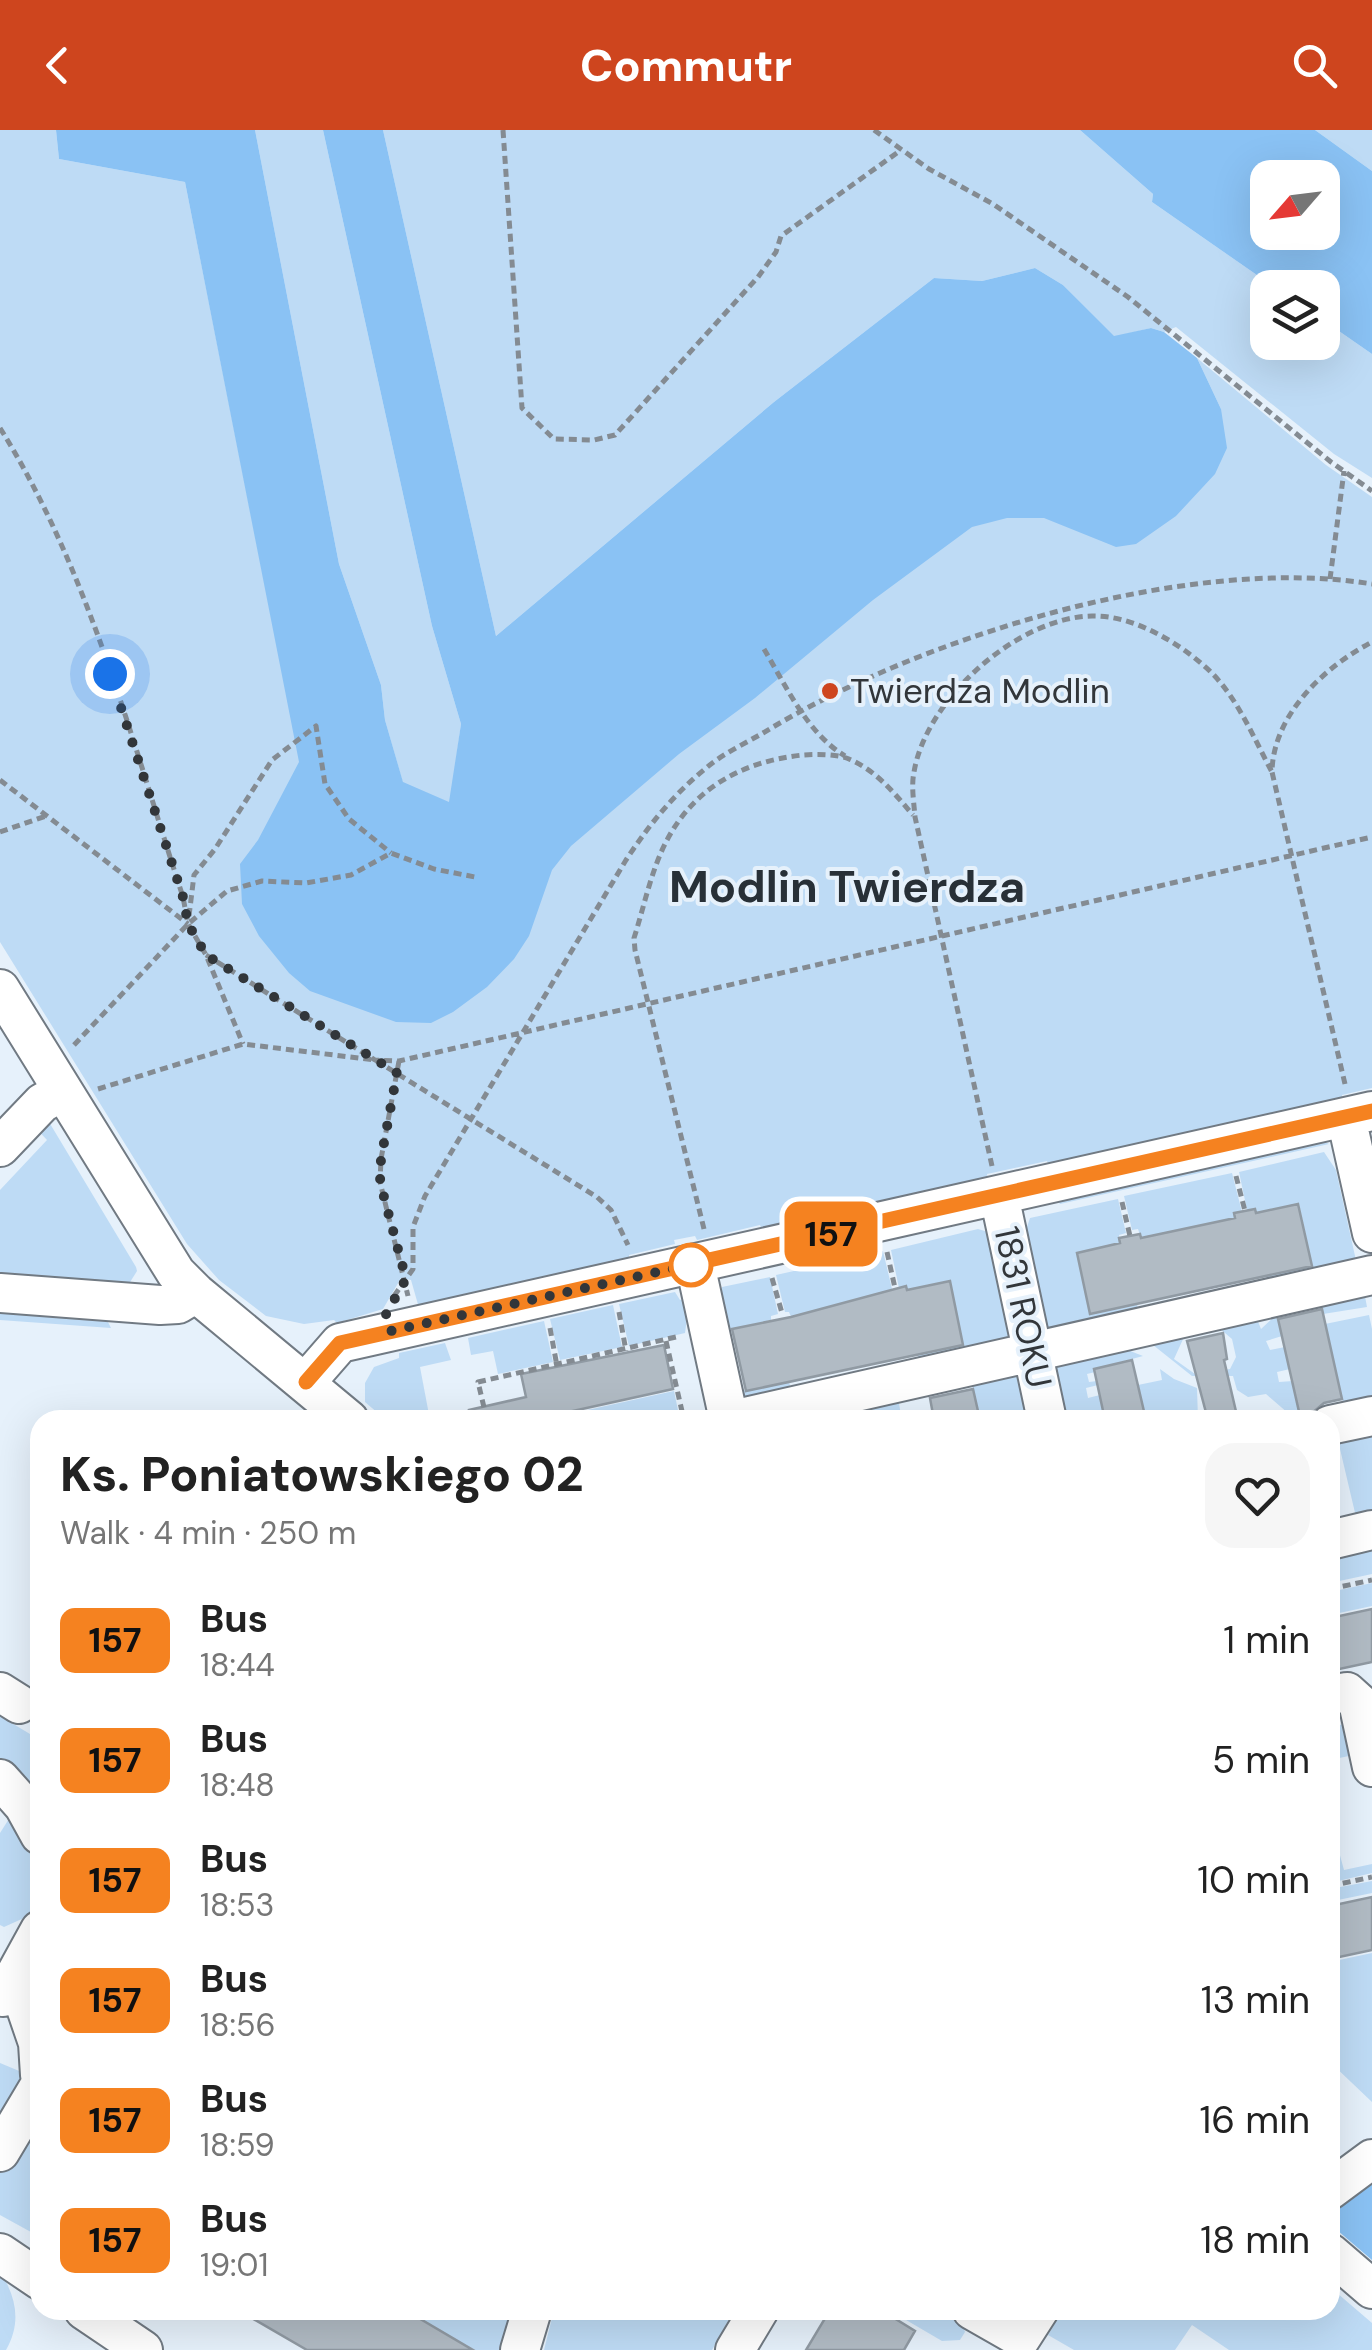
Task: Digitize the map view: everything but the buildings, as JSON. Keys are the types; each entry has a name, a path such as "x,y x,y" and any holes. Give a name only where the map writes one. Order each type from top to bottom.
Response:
{"street":[{"path":"0,989 176,1273 328,1407 340,1343 395,1320 999,1195 1359,1114 1372,1232"},
{"path":"0,1147 60,1087"},
{"name":"1831 ROKU","path":"999,1195 1045,1410"},
{"path":"701,1254 729,1410"},
{"path":"828,1409 1033,1352 1372,1275"},
{"path":"0,1293 160,1305 178,1304 196,1294"},
{"path":"1340,1423 1372,1416"},
{"path":"1340,1538 1372,1530"},
{"path":"1340,1694 1346,1692 1358,1702 1372,1767"},
{"path":"0,1780 30,1817"},
{"path":"16,1962 30,2014"},
{"path":"0,2152 30,2102"},
{"path":"1340,2183 1372,2159"},
{"path":"0,2253 30,2273"},
{"path":"1340,2261 1372,2288"},
{"path":"99,2320 143,2350"},
{"path":"520,2350 529,2320"},
{"path":"735,2350 753,2320"},
{"path":"999,2320 1033,2333"}],"path":[{"path":"503,130 522,408 554,439 594,440 615,435 758,277 776,252 781,236 902,150"},
{"path":"874,130 929,170 994,204 1128,297 1372,490"},
{"path":"0,428 70,565 177,878 188,924 206,955 243,1044"},
{"path":"1330,579 1344,471"},
{"path":"399,1060 380,1182 406,1279 408,1295 395,1320 386,1314 406,1279 412,1269 411,1245 419,1210 626,860 658,813 707,766 800,710 894,666 1053,613 1144,592 1236,580 1330,579 1372,584"},
{"path":"1053,613 1056,622"},
{"path":"999,1195 915,818 914,772 932,725 958,686 1011,642 1056,622 1082,616 1106,616 1150,631 1214,674 1230,696 1272,772 1349,1101 1359,1114"},
{"path":"1272,772 1277,740 1297,706 1336,665 1372,642"},
{"path":"764,649 800,710 828,746 882,780 915,818"},
{"path":"188,924 194,875 272,760 316,726 325,784 349,820 391,854 434,869 475,877"},
{"path":"701,1254 634,938 665,844 696,802 716,783 746,766 782,758 815,754 847,758"},
{"path":"0,780 188,924"},
{"path":"0,832 46,816"},
{"path":"60,1087 243,1044 399,1060 1372,837"},
{"path":"60,1087 188,924 227,891 262,881 306,883 351,875 391,854"},
{"path":"206,955 473,1118 597,1197 611,1210"},
{"path":"1234,1169 1245,1211"},
{"path":"1121,1194 1130,1236"},
{"path":"888,1259 896,1288"},
{"path":"775,1288 782,1313"},
{"path":"616,1300 626,1351"},
{"path":"547,1315 557,1365"},
{"path":"485,1410 478,1382 666,1341 682,1410"},
{"path":"1340,1587 1372,1580"},
{"path":"1340,1884 1372,1877"}],"shaded area":[{"path":"0,130 56,130 59,159 185,182 300,762 549,858 1001,487 1221,409 1197,358 1326,465 1372,497 1372,1088 1342,1095 1342,1101 1049,1166 1047,1161 987,1174 988,1180 762,1230 760,1225 697,1240 695,1236 674,1240 675,1244 629,1255 629,1259 419,1308 411,1280 401,1278 383,1309 337,1323 334,1320 304,1324 266,1316 219,1280 187,1244 0,942"},
{"path":"56,130 255,130 339,564 381,685 385,720 403,782 449,802 461,724 432,626 323,130 383,130 496,636 774,402 934,278 982,281 1035,268 1063,285 1114,336 1151,328 1164,332 1197,358 1221,409 1227,448 1215,474 1176,516 1136,544 1116,547 1044,518 1007,518 972,527 679,754 571,846 552,870 529,936 514,959 487,987 431,1023 396,1022 310,991 289,973 259,936 242,904 240,864 258,840 299,762 185,182 59,159"},
{"path":"255,130 323,130 432,626 461,724 450,803 403,783 385,720 381,685 339,564"},
{"path":"383,130 1080,130 1153,194 1152,202 1250,270 1250,360 1340,360 1340,332 1372,354 1372,478 1334,454 1176,327 1164,332 1151,328 1114,337 1063,285 1035,268 982,281 934,278 774,402 496,636"},
{"path":"1080,130 1315,130 1372,171 1372,354 1340,332 1340,270 1250,270 1152,202 1153,194"},
{"path":"1315,130 1372,130 1372,171"},
{"path":"49,1122 136,1267 127,1287 0,1277 0,1190 47,1140 32,1124"},
{"path":"1317,1138 1329,1144 1060,1204 1056,1197"},
{"path":"1324,1152 1336,1170 1357,1265 1268,1285 1265,1275 1312,1264 1299,1204 1256,1213 1254,1209 1247,1210 1239,1172"},
{"path":"1232,1173 1242,1212 1234,1214 1235,1218 1141,1238 1138,1229 1132,1230 1124,1196"},
{"path":"1118,1199 1126,1233 1119,1235 1120,1243 1077,1253 1091,1314 1137,1304 1139,1314 1047,1334 1025,1233 1030,1218"},
{"path":"978,1229 988,1232 1012,1342 919,1362 917,1352 962,1342 950,1282 899,1288 891,1250"},
{"path":"883,1251 892,1289 885,1294 791,1317 785,1312 776,1275"},
{"path":"770,1277 778,1314 771,1316 771,1320 728,1330 742,1391 789,1381 791,1391 742,1402 719,1297 722,1287"},
{"path":"1363,1286 1367,1307 1323,1314 1321,1304"},
{"path":"675,1292 680,1300 684,1299 688,1311 685,1333 629,1346 619,1304"},
{"path":"613,1305 622,1347 560,1360 550,1319"},
{"path":"0,1307 104,1314 111,1328 0,1320"},
{"path":"1255,1314 1261,1329 1277,1314 1282,1336 1266,1341 1270,1350 1285,1347 1290,1369 1277,1372 1279,1382 1293,1381 1300,1410 1284,1410 1266,1394 1248,1397 1237,1390 1233,1376 1192,1376 1148,1341","holes":["1218,1327 1232,1339 1236,1357 1230,1369 1195,1374 1174,1359 1184,1337"]},
{"path":"1369,1315 1372,1403 1327,1410 1344,1406 1325,1324"},
{"path":"544,1321 553,1362 498,1374 493,1351 471,1355 468,1338"},
{"path":"445,1343 451,1360 420,1367 428,1410 374,1410 365,1402 365,1383 374,1367 399,1358 399,1353"},
{"path":"1120,1347 1143,1356 1087,1374 1089,1382 1097,1381 1098,1385 1086,1388 1088,1398 1100,1395 1103,1410 1062,1410 1051,1357"},
{"path":"1017,1365 1028,1410 978,1410 970,1375"},
{"path":"1160,1369 1197,1388 1198,1410 1144,1410 1138,1385 1162,1380"},
{"path":"674,1391 678,1410 588,1410"},
{"path":"897,1393 900,1410 836,1410 840,1404"},
{"path":"1372,1430 1372,1513 1356,1517 1340,1438"},
{"path":"1372,1544 1372,1574 1340,1581 1340,1551"},
{"path":"1372,1583 1372,1606 1340,1613 1340,1590"},
{"path":"0,1716 30,1734 30,1801 0,1764"},
{"path":"1355,1722 1358,1754 1340,1758 1340,1725"},
{"path":"14,1811 30,1855 30,1915 4,1927 0,1925 0,1833"},
{"path":"1340,1855 1344,1870 1372,1864 1372,1873 1340,1881"},
{"path":"1372,1881 1372,1893 1340,1900 1340,1887"},
{"path":"1372,1953 1372,2102 1340,2072 1340,1960"},
{"path":"0,2063 24,2073 25,2089 0,2125"},
{"path":"30,2120 30,2232 0,2215 0,2173"},
{"path":"1372,2182 1372,2260 1340,2233 1340,2202"},
{"path":"0,2271 15,2310 14,2330 6,2350 0,2350"},
{"path":"1340,2296 1372,2323 1372,2350 1229,2350 1192,2325 1175,2350 1074,2350 1048,2335 1057,2320 1340,2320"},
{"path":"422,2320 520,2320 511,2350 454,2350 458,2341"},
{"path":"552,2320 728,2320 712,2350 544,2350"},
{"path":"906,2320 961,2320 965,2332 960,2340 942,2341"}],"bus line":[{"name":"157","path":"306,1382 340,1343 1372,1111"}],"place":[{"name":"Twierdza Modlin","path":"830,691"}],"district":[{"name":"Modlin Twierdza","path":"847,886"}],"route":[{"path":"110,674 183,897 188,924 206,955 397,1073 380,1182 406,1279 386,1314 391,1331 694,1264 691,1265"}]}
